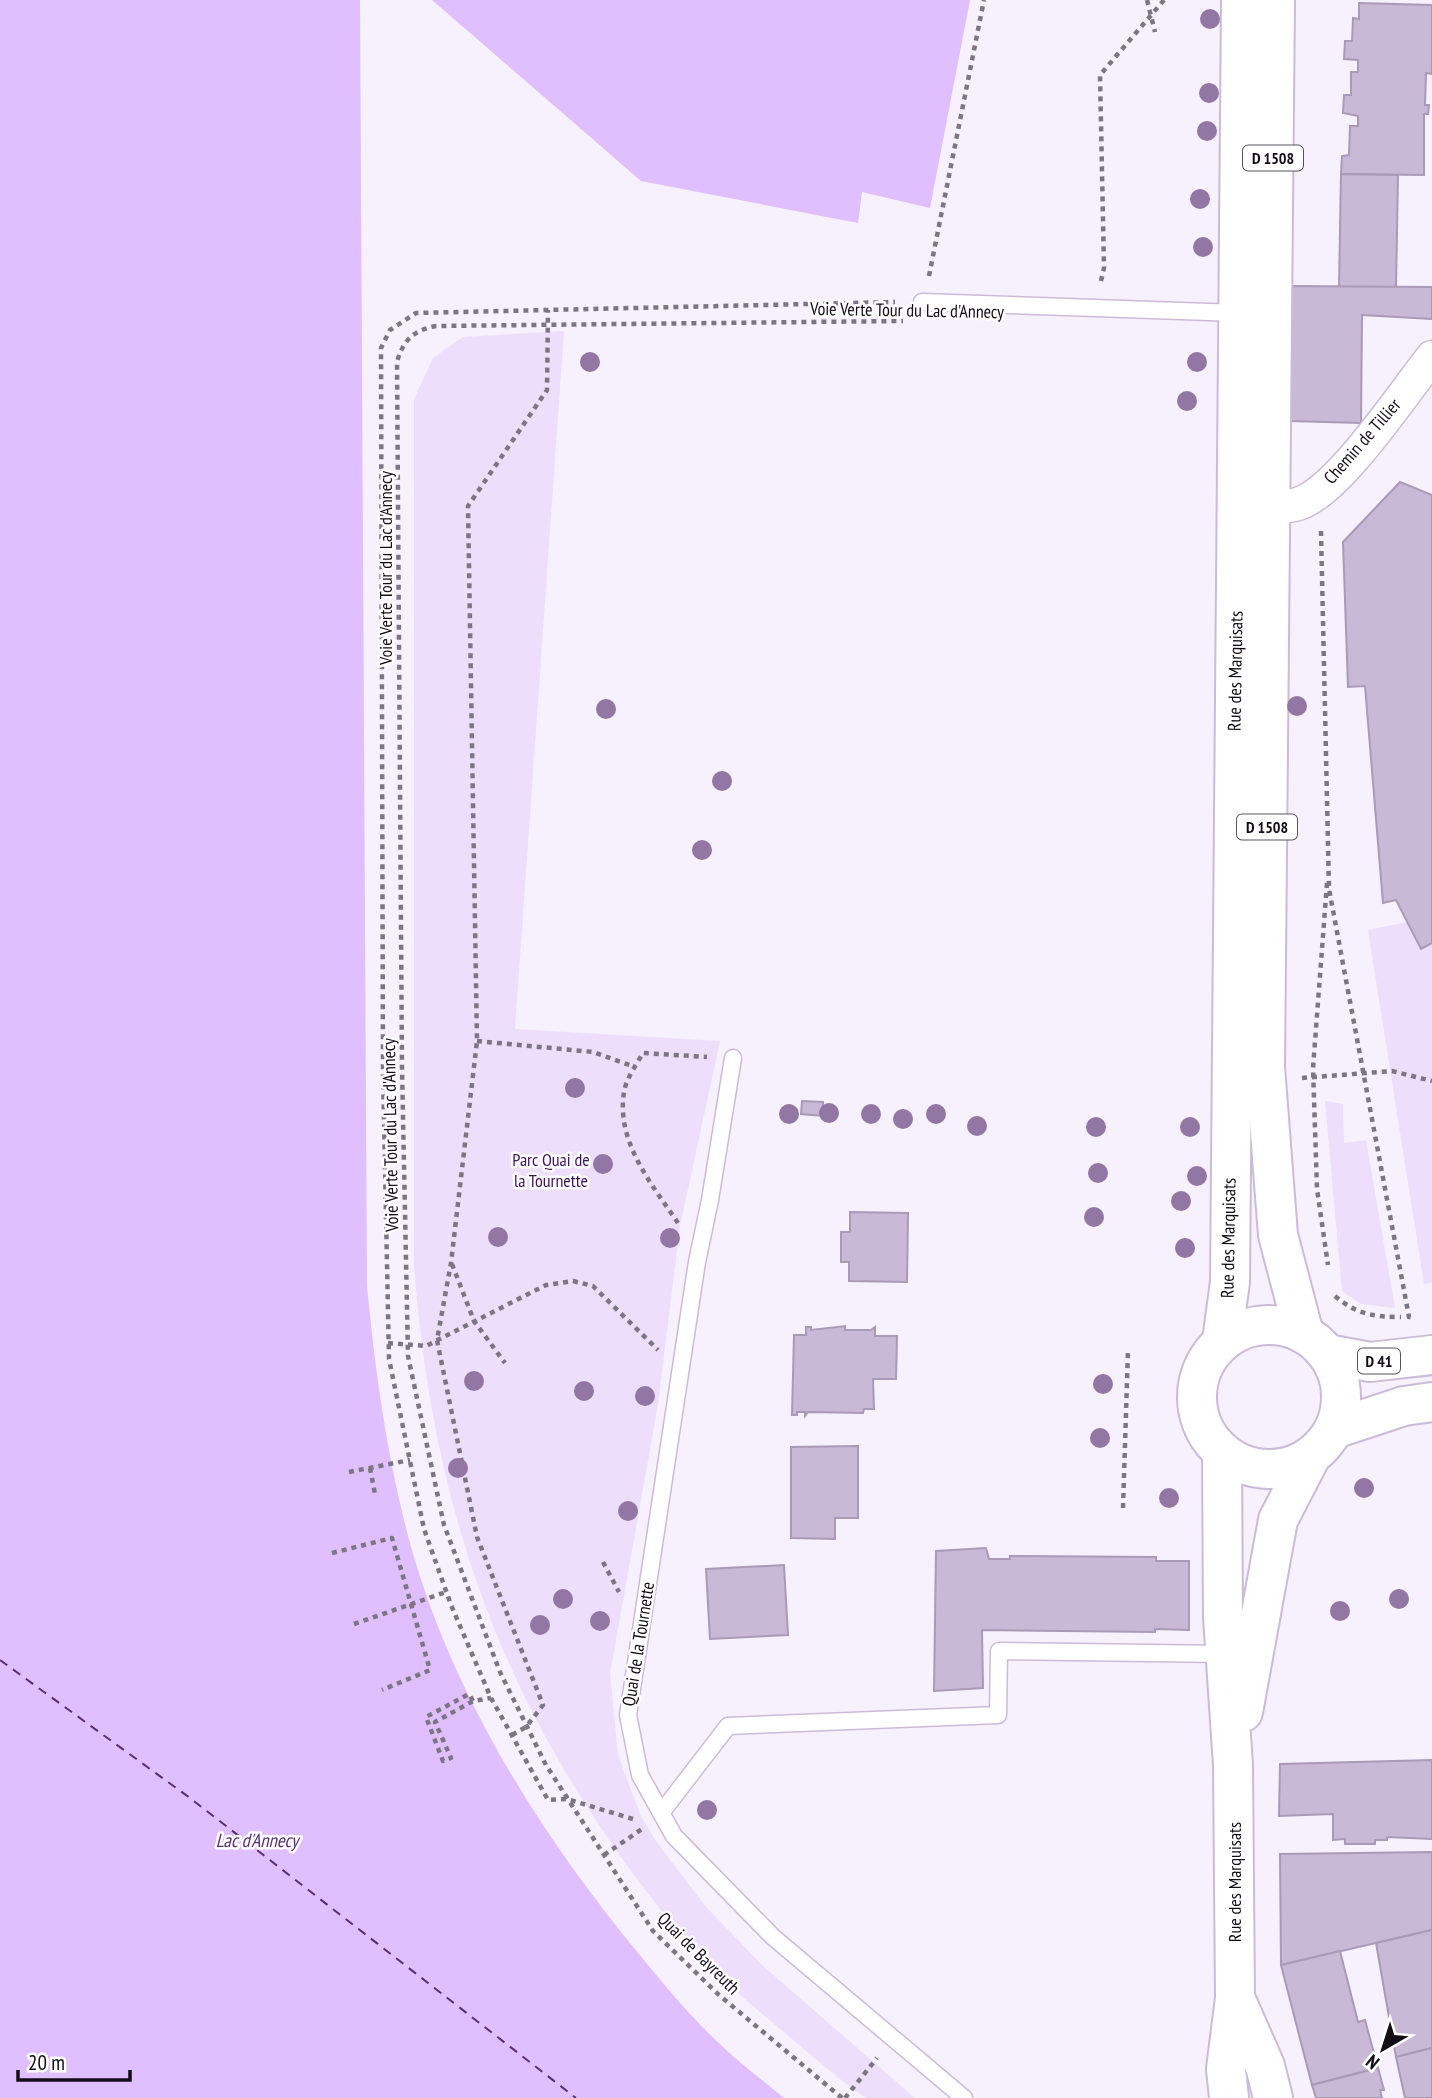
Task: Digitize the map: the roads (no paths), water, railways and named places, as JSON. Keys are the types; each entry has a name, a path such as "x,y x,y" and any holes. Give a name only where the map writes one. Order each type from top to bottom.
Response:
{"main road":[{"name":"Rue des Marquisats","path":"1241,0 1254,314 1254,506 1266,1081 1271,1180 1278,1235 1315,1344"},
{"name":"Rue des Marquisats","path":"1254,314 1275,0"},
{"name":"Rue des Marquisats","path":"1223,1341 1230,1283 1254,506"},
{"path":"1262,1325 1291,1328 1315,1344 1338,1377 1341,1390 1339,1416 1324,1445 1310,1458 1289,1467 1266,1470 1250,1468 1222,1454 1200,1422 1196,1400 1202,1369 1223,1341 1234,1333 1262,1325"},
{"name":"D 41","path":"1315,1344 1370,1362 1432,1355"},
{"path":"1334,1429 1404,1406 1432,1402"},
{"name":"Rue des Marquisats","path":"1222,1454 1226,1654 1233,1765 1235,1998 1226,2069 1229,2098"},
{"name":"Rue des Marquisats","path":"1233,1765 1278,1520 1310,1458"},
{"name":"Rue des Marquisats","path":"1235,1998 1265,2066 1273,2098"}],"street":[{"name":"Chemin de Tillier","path":"1254,506 1304,502 1338,474 1432,357"}],"lane":[{"path":"922,302 1254,314"},
{"name":"Quai de la Tournette","path":"733,1058 699,1251 628,1715 640,1775 674,1836 773,1937 964,2098"},
{"path":"661,1813 728,1726 998,1715 999,1651 1226,1654"}],"water":[{"name":"Lac d'Annecy","path":"0,0 360,0 367,1286 393,1471 424,1589 445,1645 498,1752 529,1804 597,1902 677,1999 723,2047 784,2098 0,2098"},
{"path":"432,0 970,0 930,208 862,192 858,223 641,181"}],"park label":[{"name":"Parc Quai de la Tournette","path":"551,1169"}]}
